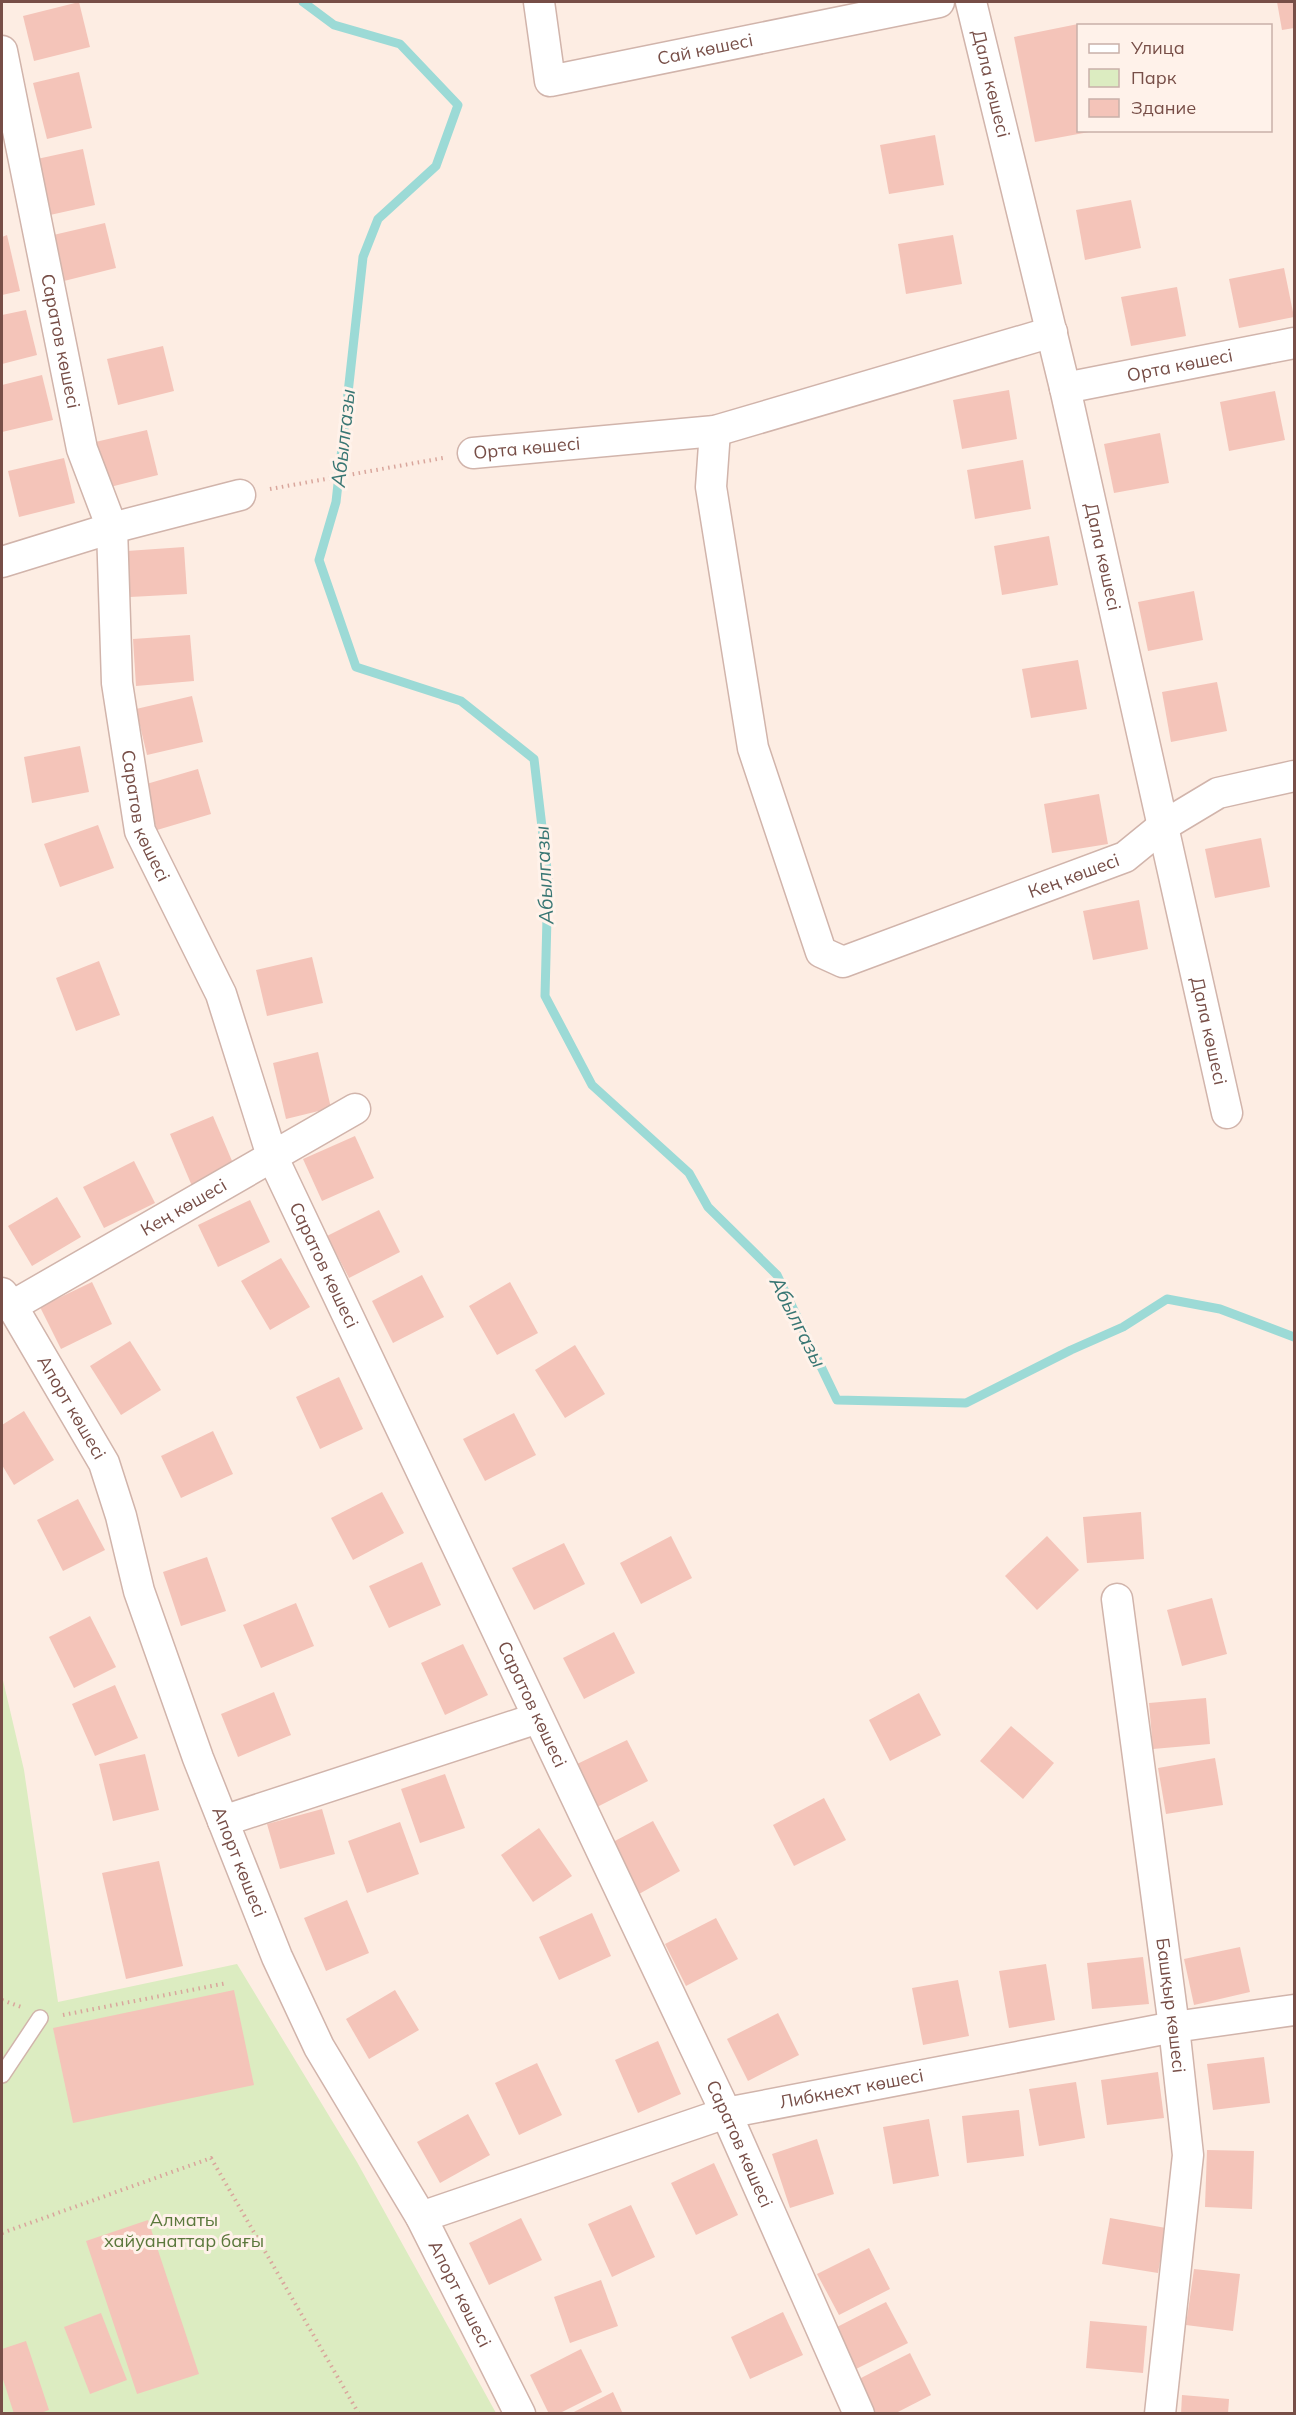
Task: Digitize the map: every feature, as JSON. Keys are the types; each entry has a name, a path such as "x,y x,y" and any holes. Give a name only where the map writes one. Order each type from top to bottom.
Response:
{"street":[{"name":"Сай көшесі","path":"538,2 550,81 939,2"},
{"name":"Дала көшесі","path":"971,2 1065,387 1227,1113"},
{"name":"Саратов көшесі","path":"2,51 82,448 112,528 117,683 140,831 221,994 272,1156 726,2113 859,2414"},
{"name":"Орта көшесі","path":"473,453 715,431 1052,332"},
{"name":"Орта көшесі","path":"1065,387 1294,343"},
{"name":"Кең көшесі","path":"715,431 711,487 753,747 821,952 843,962 1125,856 1163,826 1218,793 1294,776"},
{"path":"2,562 112,528 240,495"},
{"name":"Кең көшесі","path":"7,1299 355,1109"},
{"name":"Апорт көшесі","path":"7,1299 104,1463 121,1516 139,1591 198,1758 277,1957 320,2047 421,2217 520,2414"},
{"name":"Башқыр көшесі","path":"1117,1599 1174,2027 1188,2155 1160,2414"},
{"path":"223,1821 538,1718"},
{"name":"Либкнехт көшесі","path":"421,2217 726,2113 1174,2027 1294,2010"}],"lane":[{"path":"2,2075 40,2018"}],"path":[{"name":"Орта көшесі","path":"240,495 473,453"},
{"path":"2,2000 18,2005 40,2018 227,1983"},
{"path":"2,2233 61,2214 211,2158 359,2414"}],"green space":[{"name":"Алматы хайуанаттар бағы","path":"2,1676 24,1770 58,2002 237,1964 357,2162 496,2413 2,2413"}],"building":[{"path":"79,2 90,47 34,61 23,16"},
{"path":"1277,2 1294,2 1294,28 1282,30"},
{"path":"1077,24 1077,132 1089,132 1035,142 1014,37"},
{"path":"79,72 92,128 47,139 33,83"},
{"path":"935,135 944,185 889,194 880,145"},
{"path":"83,149 95,205 50,215 37,159"},
{"path":"1131,200 1141,248 1085,260 1076,210"},
{"path":"105,223 116,268 60,282 49,236"},
{"path":"7,235 20,291 2,295 2,237"},
{"path":"953,235 962,284 906,294 898,244"},
{"path":"1284,268 1294,317 1239,328 1229,279"},
{"path":"1177,287 1186,336 1131,346 1121,297"},
{"path":"26,310 37,355 2,364 2,315"},
{"path":"163,346 174,391 118,405 107,359"},
{"path":"42,375 53,420 2,432 2,385"},
{"path":"1009,390 1017,439 962,449 953,400"},
{"path":"1275,391 1285,440 1229,451 1220,402"},
{"path":"147,430 158,475 102,489 91,443"},
{"path":"1160,433 1169,483 1114,493 1104,444"},
{"path":"64,458 75,503 19,517 8,471"},
{"path":"1023,460 1031,509 975,519 967,470"},
{"path":"1049,536 1058,585 1002,595 994,546"},
{"path":"184,547 187,594 130,597 127,551"},
{"path":"1194,591 1203,640 1148,651 1138,602"},
{"path":"190,635 194,681 136,686 133,639"},
{"path":"1078,660 1087,709 1031,718 1022,669"},
{"path":"1217,682 1227,731 1171,742 1162,692"},
{"path":"192,696 203,742 147,755 136,709"},
{"path":"80,746 89,792 32,803 24,757"},
{"path":"198,769 211,814 157,830 143,785"},
{"path":"1099,794 1108,844 1052,853 1044,804"},
{"path":"98,825 114,868 60,887 44,844"},
{"path":"1261,838 1270,887 1215,898 1205,849"},
{"path":"1139,900 1148,949 1093,960 1083,911"},
{"path":"312,957 323,1003 267,1016 256,970"},
{"path":"99,961 120,1015 76,1031 56,978"},
{"path":"318,1052 331,1108 286,1119 273,1063"},
{"path":"213,1116 235,1168 192,1186 170,1134"},
{"path":"355,1136 374,1178 322,1201 303,1159"},
{"path":"134,1161 155,1203 104,1228 83,1187"},
{"path":"57,1197 81,1237 32,1266 8,1226"},
{"path":"250,1200 270,1242 218,1267 198,1225"},
{"path":"379,1210 400,1252 349,1278 327,1236"},
{"path":"281,1258 310,1307 270,1330 241,1281"},
{"path":"422,1275 444,1317 393,1343 372,1301"},
{"path":"92,1282 112,1324 61,1349 40,1307"},
{"path":"510,1282 538,1333 497,1355 469,1306"},
{"path":"130,1341 161,1390 121,1415 90,1366"},
{"path":"575,1345 605,1394 565,1418 535,1370"},
{"path":"339,1377 363,1429 320,1449 296,1397"},
{"path":"24,1411 54,1460 14,1485 2,1465 2,1425"},
{"path":"514,1413 536,1455 485,1481 463,1439"},
{"path":"213,1431 233,1474 181,1498 161,1456"},
{"path":"382,1492 404,1533 353,1560 331,1518"},
{"path":"78,1499 105,1550 63,1571 37,1520"},
{"path":"1141,1512 1144,1559 1087,1563 1083,1517"},
{"path":"671,1536 692,1578 641,1604 620,1563"},
{"path":"1047,1536 1079,1570 1037,1610 1005,1576"},
{"path":"564,1543 585,1584 534,1610 512,1568"},
{"path":"207,1557 226,1611 181,1626 163,1572"},
{"path":"422,1562 441,1605 389,1628 369,1586"},
{"path":"1212,1598 1227,1654 1182,1666 1167,1610"},
{"path":"296,1603 314,1646 261,1668 243,1625"},
{"path":"90,1616 116,1667 74,1688 49,1637"},
{"path":"614,1632 635,1673 584,1699 563,1658"},
{"path":"463,1644 488,1695 445,1715 421,1663"},
{"path":"115,1685 138,1738 95,1756 72,1704"},
{"path":"274,1692 291,1735 238,1757 221,1714"},
{"path":"919,1693 941,1735 890,1761 869,1720"},
{"path":"1206,1698 1210,1744 1153,1749 1149,1703"},
{"path":"1011,1726 1054,1763 1023,1799 980,1761"},
{"path":"627,1740 648,1781 597,1807 575,1765"},
{"path":"145,1754 159,1810 113,1821 99,1764"},
{"path":"1215,1758 1223,1805 1166,1814 1158,1768"},
{"path":"445,1774 465,1828 420,1843 401,1789"},
{"path":"824,1798 846,1840 794,1866 773,1825"},
{"path":"322,1809 335,1854 280,1869 267,1824"},
{"path":"653,1821 680,1871 639,1894 611,1843"},
{"path":"400,1822 419,1874 367,1893 348,1841"},
{"path":"539,1828 572,1876 533,1902 501,1855"},
{"path":"159,1861 183,1966 126,1979 102,1873"},
{"path":"347,1900 369,1953 326,1971 304,1918"},
{"path":"592,1913 611,1956 559,1980 539,1937"},
{"path":"716,1918 738,1959 686,1986 665,1944"},
{"path":"1240,1947 1250,1992 1194,2005 1184,1959"},
{"path":"1143,1957 1149,2004 1092,2009 1087,1963"},
{"path":"1046,1964 1055,2020 1009,2028 999,1971"},
{"path":"958,1980 969,2036 923,2045 912,1988"},
{"path":"234,1990 254,2085 73,2123 53,2028"},
{"path":"395,1990 419,2030 369,2059 346,2019"},
{"path":"778,2013 799,2055 748,2081 727,2039"},
{"path":"658,2041 681,2094 638,2113 615,2060"},
{"path":"1264,2057 1270,2103 1213,2110 1207,2064"},
{"path":"537,2063 562,2115 519,2135 495,2083"},
{"path":"1158,2072 1164,2118 1107,2125 1101,2080"},
{"path":"1076,2082 1085,2138 1039,2146 1029,2089"},
{"path":"1019,2110 1024,2156 967,2163 962,2116"},
{"path":"468,2114 490,2155 440,2183 417,2142"},
{"path":"929,2119 939,2176 893,2184 883,2127"},
{"path":"817,2139 834,2194 790,2208 772,2154"},
{"path":"1207,2150 1254,2151 1252,2209 1205,2207"},
{"path":"714,2163 738,2215 696,2235 671,2183"},
{"path":"631,2205 655,2257 612,2277 588,2224"},
{"path":"521,2218 542,2260 489,2285 469,2243"},
{"path":"1110,2218 1166,2228 1158,2273 1102,2264"},
{"path":"148,2220 199,2374 137,2394 86,2241"},
{"path":"869,2248 890,2289 839,2315 817,2274"},
{"path":"1194,2269 1240,2274 1233,2331 1186,2325"},
{"path":"601,2280 618,2326 570,2343 554,2297"},
{"path":"886,2302 908,2343 856,2369 835,2328"},
{"path":"783,2312 803,2355 750,2379 731,2337"},
{"path":"101,2313 127,2380 90,2394 64,2327"},
{"path":"1090,2321 1147,2326 1143,2373 1086,2368"},
{"path":"26,2341 49,2410 38,2414 14,2414 2,2376 2,2349"},
{"path":"581,2349 602,2392 558,2414 549,2414 530,2375"},
{"path":"910,2353 931,2395 894,2414 876,2414 859,2379"},
{"path":"613,2392 623,2414 570,2414"},
{"path":"1182,2395 1229,2399 1228,2414 1181,2414"}],"waterway":[{"name":"Абылгазы","path":"303,2 334,25 400,44 458,105 436,166 378,219 363,257 336,502 319,560 356,667 461,701 534,759 548,878 545,996 592,1085 689,1173 708,1207 777,1275 837,1400 966,1403 1071,1350 1123,1327 1167,1299 1220,1309 1294,1337"}]}
